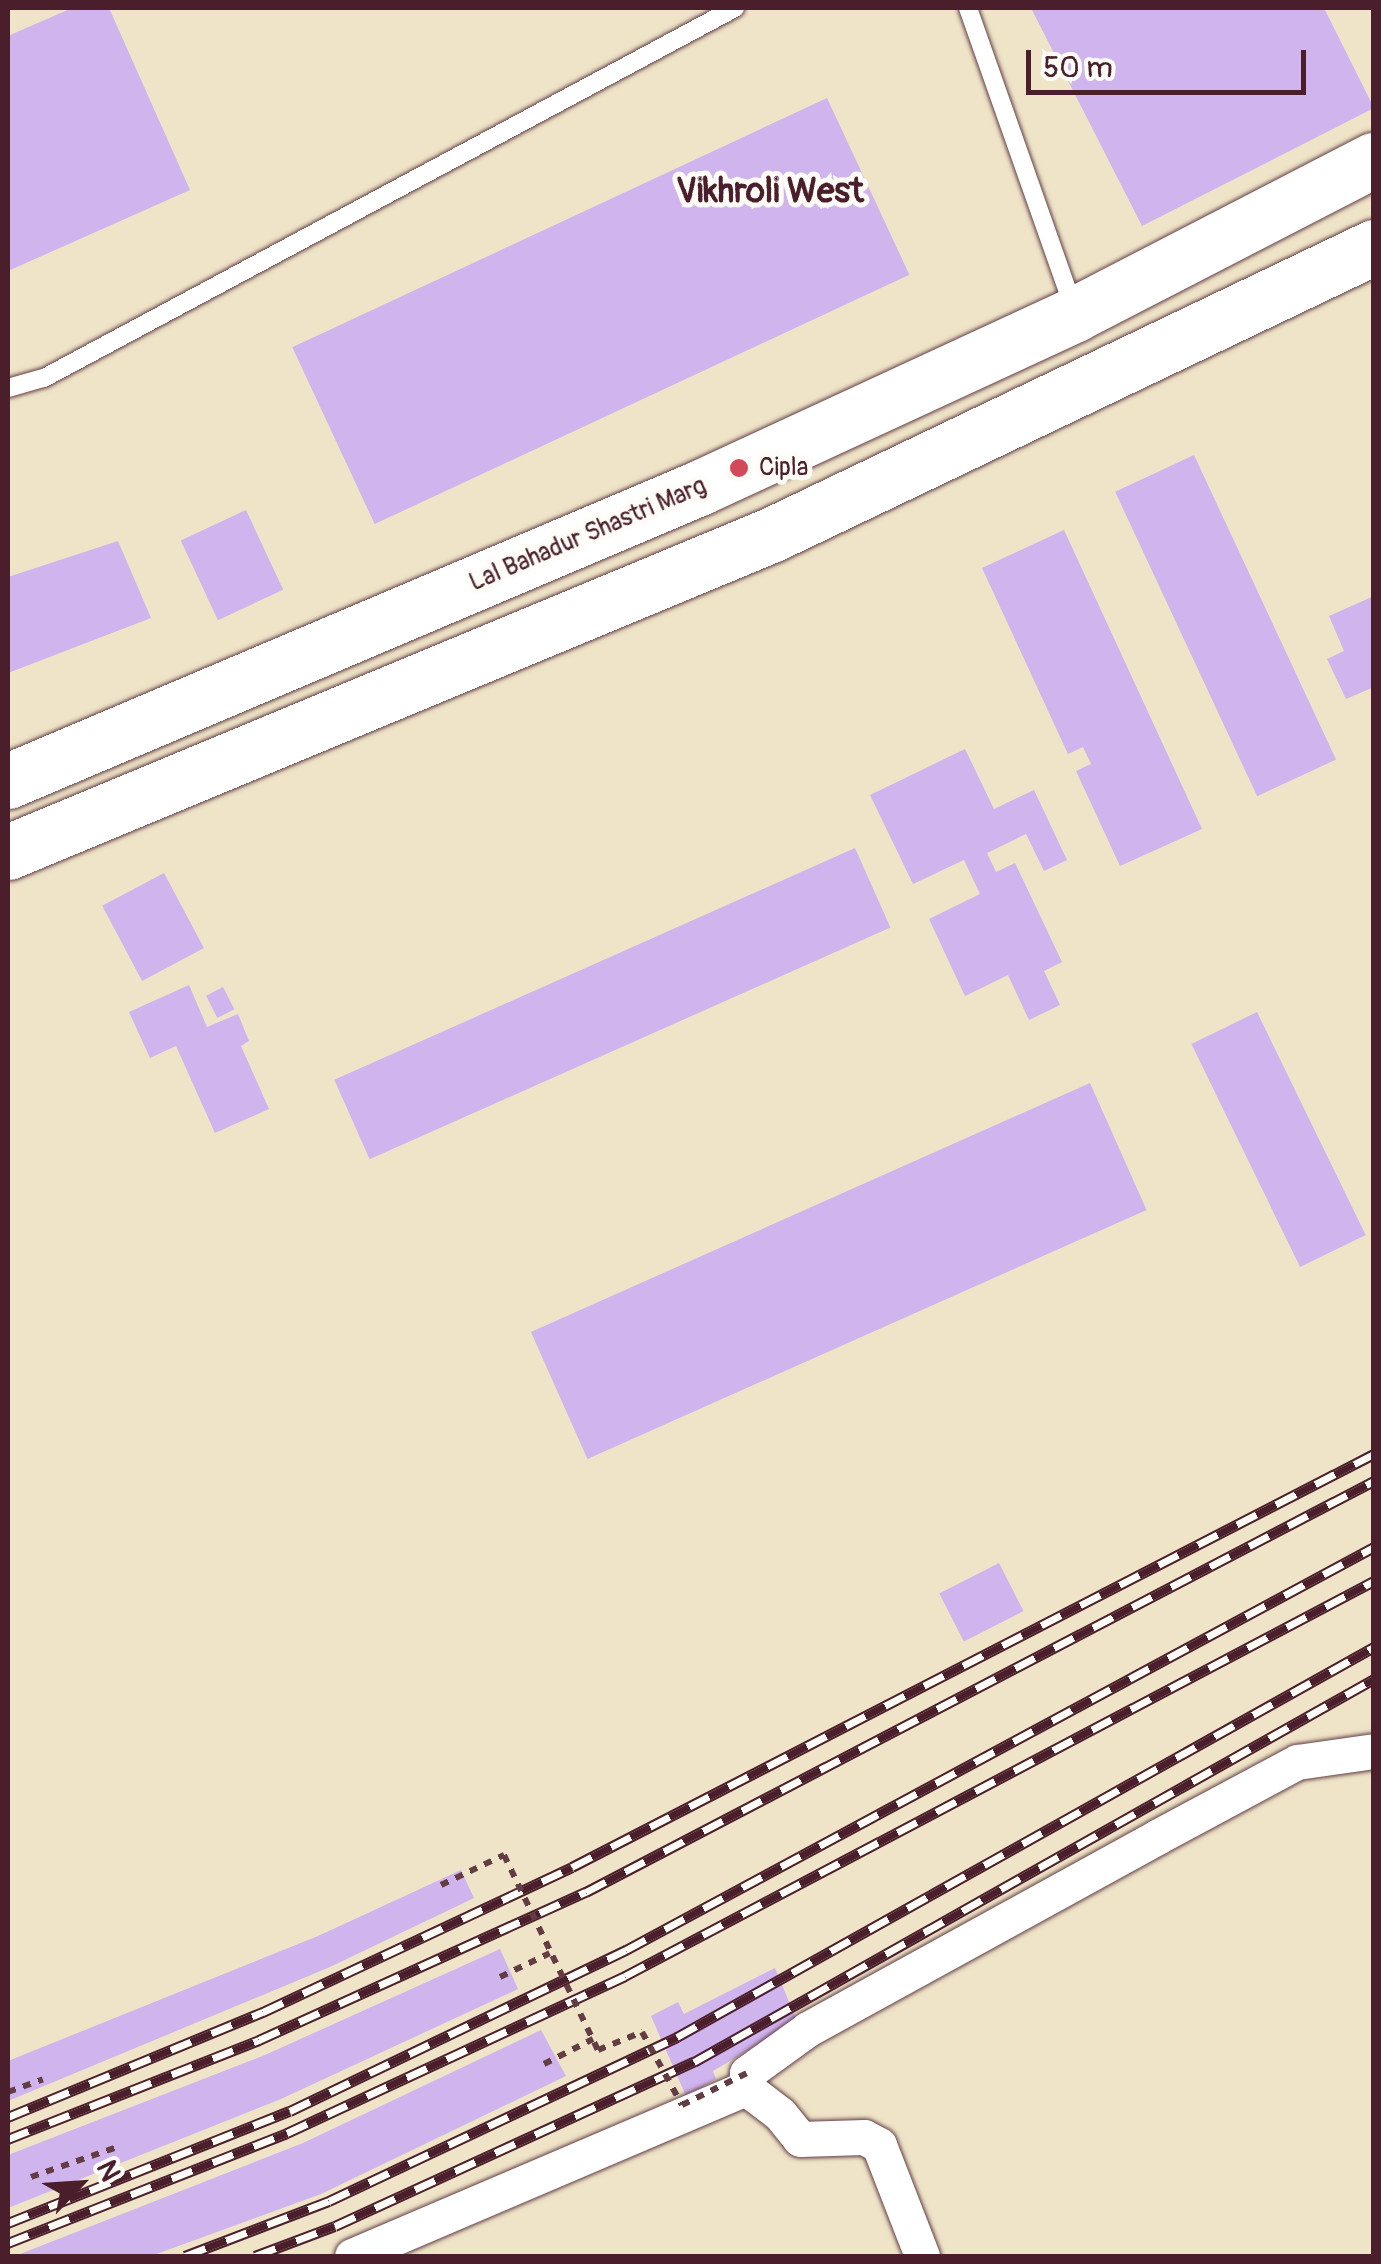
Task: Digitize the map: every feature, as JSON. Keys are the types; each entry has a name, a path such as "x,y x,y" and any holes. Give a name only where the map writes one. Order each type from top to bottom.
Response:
{"main road":[{"name":"Lal Bahadur Shastri Marg","path":"8,781 700,488 1076,314 1374,160"},
{"path":"8,852 728,552 1374,247"},
{"path":"700,488 728,552"}],"street":[{"path":"352,2256 747,2080 808,2029 1298,1762 1374,1751"},
{"path":"747,2080 800,2139 864,2137 879,2146 922,2256"}],"lane":[{"path":"8,388 44,378 734,8"},
{"path":"968,8 1076,314"}],"path":[{"path":"441,1884 504,1854 598,2050 642,2032 682,2105 747,2080"},
{"path":"500,1977 550,1953"},
{"path":"544,2064 593,2039"},
{"path":"8,2092 43,2079"},
{"path":"31,2178 120,2146"}],"building":[{"path":"72,8 109,8 190,190 8,271 8,36"},
{"path":"1031,8 1324,8 1374,108 1142,226"},
{"path":"827,98 909,275 375,524 292,347"},
{"path":"1194,455 1336,760 1257,796 1115,492"},
{"path":"246,510 283,590 218,620 181,540"},
{"path":"1064,530 1202,829 1120,866 1076,771 1091,764 1083,747 1068,754 982,568"},
{"path":"118,541 151,618 8,673 8,577"},
{"path":"1374,596 1374,687 1346,699 1327,659 1344,651 1329,616"},
{"path":"965,749 994,809 1034,790 1067,860 1044,871 1026,834 987,853 996,872 1015,863 1062,962 1044,971 1060,1005 1029,1020 1008,975 965,996 929,919 980,894 964,860 913,884 870,795"},
{"path":"855,848 890,927 370,1159 334,1080"},
{"path":"164,873 204,948 142,981 102,906"},
{"path":"189,985 207,1027 238,1014 249,1041 241,1046 269,1109 215,1133 176,1046 150,1058 129,1012"},
{"path":"223,987 234,1009 217,1018 206,996"},
{"path":"1257,1012 1366,1235 1300,1267 1191,1044"},
{"path":"1090,1083 1147,1210 587,1459 531,1332"},
{"path":"999,1563 1024,1611 964,1642 939,1593"},
{"path":"461,1870 474,1898 330,1967 8,2101 8,2061 318,1936"},
{"path":"500,1949 518,1989 281,2099 8,2208 8,2155 265,2055"},
{"path":"775,1968 797,2021 713,2071 716,2079 686,2096 651,2016 678,2002 684,2014"},
{"path":"541,2030 566,2076 321,2194 151,2256 15,2256 303,2143"}],"railway":[{"path":"8,2117 263,2012 572,1867 1374,1454"},
{"path":"8,2139 259,2040 586,1892 1374,1481"},
{"path":"8,2223 290,2111 626,1950 1374,1547"},
{"path":"8,2243 287,2133 625,1976 1374,1581"},
{"path":"185,2256 329,2201 677,2037 1374,1647"},
{"path":"255,2256 335,2226 694,2062 1374,1679"}],"place":[{"name":"Cipla","path":"739,468"}],"district":[{"name":"Vikhroli West","path":"770,191"}]}
